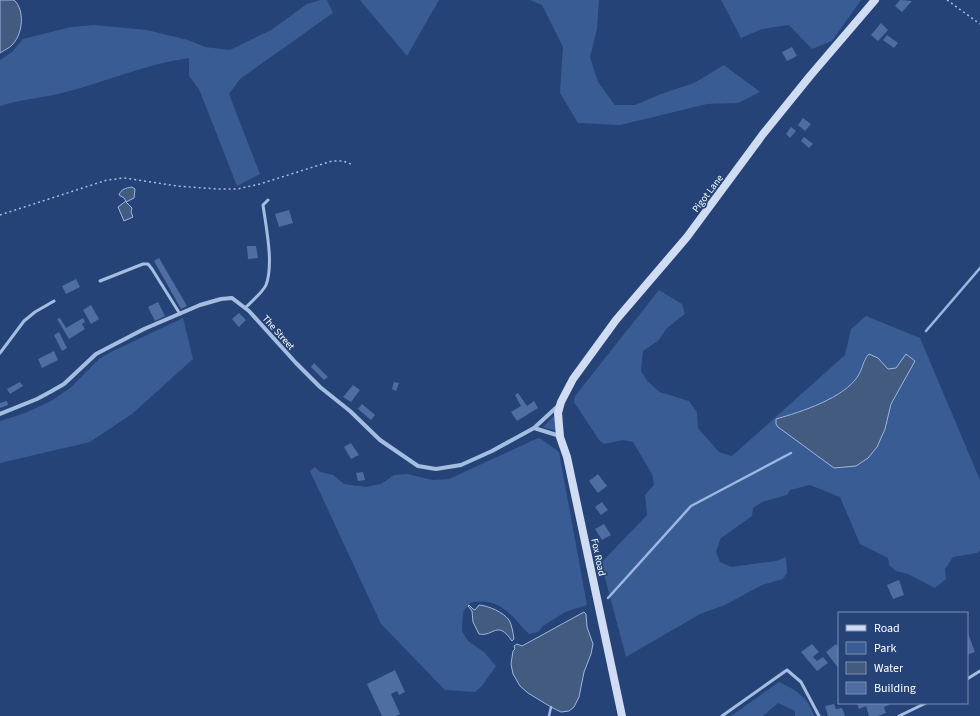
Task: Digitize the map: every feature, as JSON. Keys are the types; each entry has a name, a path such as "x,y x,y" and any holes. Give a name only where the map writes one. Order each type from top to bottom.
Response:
{"street":[{"name":"Pigot Lane","path":"561,402 573,379 616,320 687,237 763,134 875,0"},
{"name":"The Street","path":"0,414 37,399 64,384 96,354 144,329 200,305 221,299 232,298 245,308 320,387 350,411 380,440 418,466 436,470 462,465 492,451 534,428 561,402"},
{"name":"Fox Road","path":"561,402 558,413 560,437 569,465 622,716"},
{"path":"534,428 560,437"}],"lane":[{"path":"245,308 265,286 268,274 270,263 263,204 268,200"},
{"path":"100,281 142,264 148,264 152,268 180,314"},
{"path":"0,353 24,321 35,312 54,301"},
{"path":"722,716 787,670 801,682 819,716"},
{"path":"968,678 980,671"},
{"path":"899,716 924,704"}],"path":[{"path":"947,0 980,24"},
{"path":"0,215 108,180 124,178 177,186 237,189 260,184 332,161 343,161 353,165"}],"green space":[{"path":"320,0 327,0 333,13 240,79 229,94 260,174 237,186 199,89 189,76 189,58 142,68 66,92 0,106 0,60 12,52 23,39 71,27 94,25 147,30 188,40 205,47 230,50 271,30 307,4"},
{"path":"360,0 439,0 407,56"},
{"path":"530,0 599,0 597,29 590,57 598,82 615,105 635,105 661,94 694,83 724,65 760,92 738,103 707,104 620,125 578,123 560,93 563,47 542,5"},
{"path":"721,0 861,0 832,41 812,49 789,25 762,29 741,38"},
{"path":"659,290 682,304 685,314 667,328 658,341 643,351 641,371 648,382 660,392 689,401 697,412 698,428 719,452 732,456 845,355 851,329 866,316 920,338 980,480 980,551 977,553 953,557 945,569 946,579 935,588 908,574 896,571 889,565 888,558 860,544 840,497 810,485 790,490 787,495 762,502 753,508 752,516 721,538 716,552 720,562 731,567 776,561 786,557 787,573 783,579 762,585 725,605 700,614 626,657 601,563 647,515 645,495 654,485 652,474 633,442 623,440 604,444 599,440 574,402 575,396","holes":["878,358 887,369 896,368 915,360 891,404 885,429 776,419 820,404 842,391 858,376 864,359"]},
{"path":"183,318 193,359 132,414 90,442 0,463 0,421 25,413 51,401 70,388 99,359"},
{"path":"555,415 556,431 543,427"},
{"path":"538,438 559,452 587,605 565,612 543,626 538,632 529,634 510,614 497,605 489,602 470,603 463,612 462,631 468,641 484,652 496,666 482,686 475,692 445,690 381,624 310,471 315,467 320,472 333,475 344,484 366,487 381,484 394,475 407,474 433,480 449,479"},
{"path":"779,682 801,695 805,699 814,716 795,716 795,711 778,703 763,716 731,716"}],"water":[{"path":"0,0 14,0 18,4 21,15 21,28 13,44 0,53"},
{"path":"132,187 135,189 134,198 126,202 132,208 131,212 133,217 124,221 118,207 126,201 119,195 122,190"},
{"path":"869,354 878,358 888,369 896,368 906,354 915,361 891,404 885,429 877,447 868,458 856,466 834,468 778,427 776,424 776,419 821,403 843,391 858,376 865,359"},
{"path":"469,605 475,610 479,605 491,608 503,614 510,622 514,639 512,641 503,631 499,630 479,634 473,622 472,611 468,606"},
{"path":"584,612 586,614 587,627 593,644 591,654 584,672 579,697 574,707 569,711 561,712 528,693 520,686 513,674 511,664 513,651 515,649 514,646 517,644 522,646"}],"building":[{"path":"900,0 912,1 902,12 895,6"},
{"path":"881,23 888,30 878,41 871,35"},
{"path":"887,35 898,43 894,48 883,40"},
{"path":"792,47 797,56 787,61 782,52"},
{"path":"803,118 811,124 805,131 798,125"},
{"path":"791,127 796,131 790,138 786,134"},
{"path":"804,137 813,144 809,148 801,141"},
{"path":"289,210 293,223 279,227 275,214"},
{"path":"247,246 256,246 258,258 248,259"},
{"path":"159,258 187,306 181,309 154,261"},
{"path":"76,279 80,287 66,294 62,286"},
{"path":"158,302 165,316 155,321 148,307"},
{"path":"91,305 99,319 91,324 83,310"},
{"path":"239,313 246,320 239,327 232,319"},
{"path":"60,318 66,328 83,318 85,322 82,324 85,329 69,339 57,319"},
{"path":"59,332 67,348 62,351 54,335"},
{"path":"54,351 58,360 42,368 38,359"},
{"path":"314,363 328,377 324,380 311,367"},
{"path":"20,382 23,386 10,394 7,389"},
{"path":"394,382 399,383 396,391 392,389"},
{"path":"353,385 360,390 351,402 343,397"},
{"path":"518,393 527,406 534,401 538,408 517,421 511,412 521,406 515,395"},
{"path":"7,401 8,405 0,408 0,403"},
{"path":"362,404 375,415 371,420 358,409"},
{"path":"351,443 359,455 351,459 344,447"},
{"path":"363,472 365,480 358,481 356,473"},
{"path":"598,474 607,486 598,493 589,481"},
{"path":"602,502 608,510 601,515 595,507"},
{"path":"604,524 611,535 602,540 595,529"},
{"path":"899,580 904,595 893,599 887,585"},
{"path":"968,634 975,652 968,655"},
{"path":"812,644 819,652 813,657 817,661 823,657 828,663 817,671 801,652"},
{"path":"836,644 838,647 838,668 826,652"},
{"path":"395,670 405,692 399,695 397,691 391,694 400,714 396,716 382,716 367,684"},
{"path":"834,704 836,709 842,708 845,716 828,716 825,706"},
{"path":"857,704 889,705 884,707 886,713 878,716 869,716 866,706 859,709"}],"waterway":[{"path":"926,331 980,268"},
{"path":"608,598 691,506 791,453"},
{"path":"549,716 551,707"}]}
